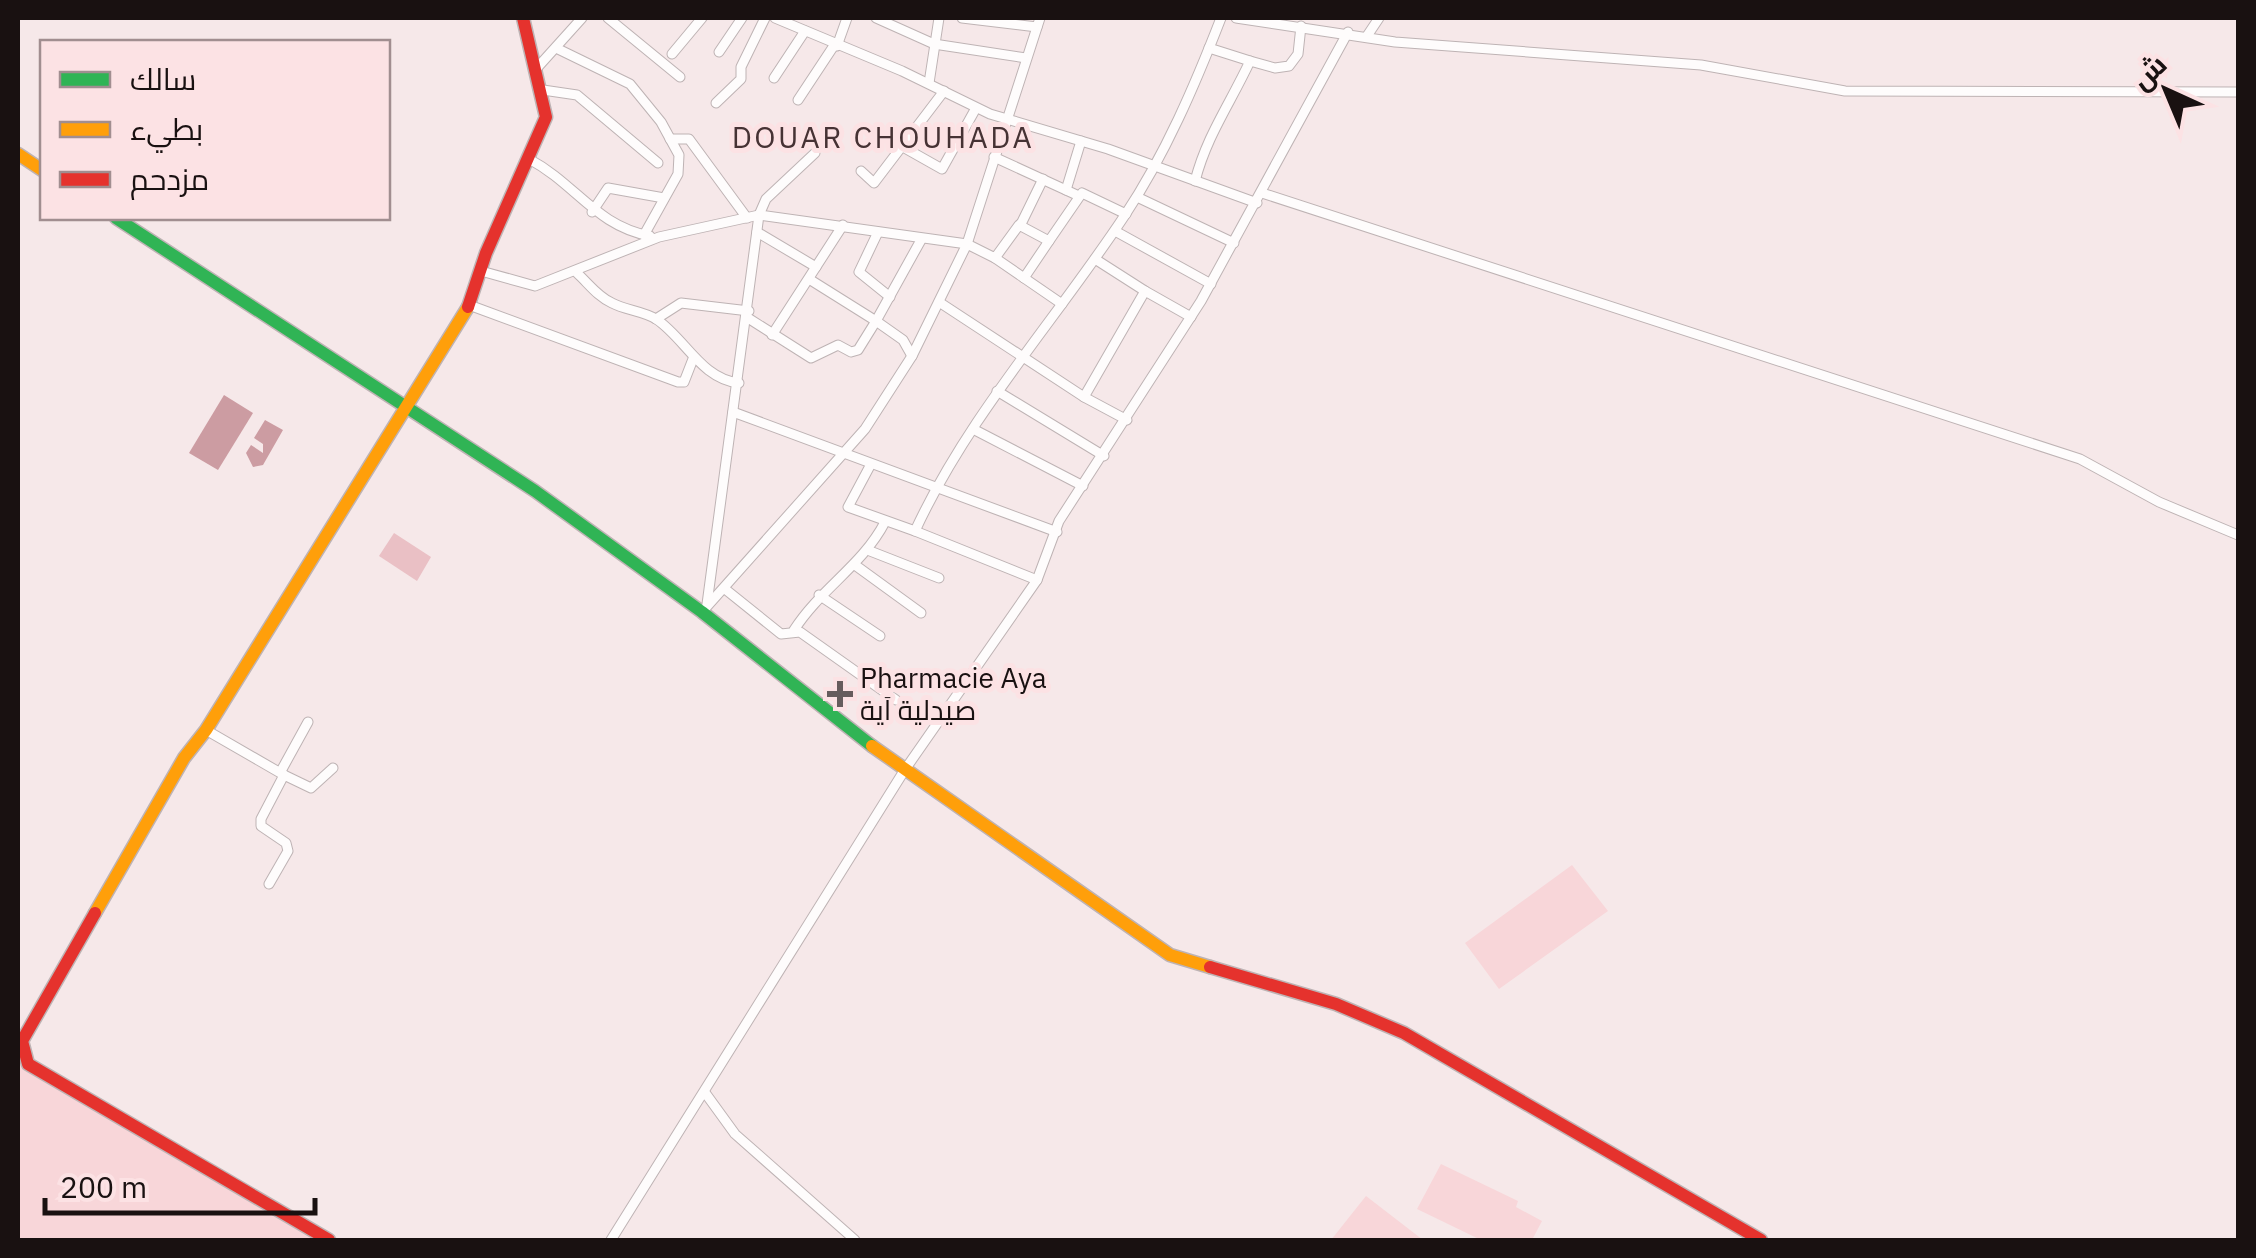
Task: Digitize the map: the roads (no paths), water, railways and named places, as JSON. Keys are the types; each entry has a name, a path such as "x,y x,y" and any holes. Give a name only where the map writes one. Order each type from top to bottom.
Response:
{"street":[{"path":"328,1240 28,1064 22,1041 184,758 206,730 469,305 546,116 543,90 522,18"},
{"path":"536,70 582,18"},
{"path":"608,18 680,76"},
{"path":"672,54 702,18"},
{"path":"719,52 742,18"},
{"path":"716,103 741,79 741,66 765,18"},
{"path":"775,18 794,21 804,31 976,108 1081,140 1195,182 1260,198 2080,459 2158,502 2238,534"},
{"path":"798,100 836,45 847,18"},
{"path":"876,18 934,44 1026,58"},
{"path":"929,84 939,18"},
{"path":"704,608 872,420 912,356 968,244 1038,22 962,18"},
{"path":"915,532 935,488 997,391 1115,231 1155,168 1221,18"},
{"path":"1236,18 1509,52 1701,64 1845,90 2238,92"},
{"path":"1367,36 1379,18"},
{"path":"991,36 995,20"},
{"path":"1209,48 1275,68 1289,66 1298,54 1301,26"},
{"path":"774,78 804,31"},
{"path":"611,1240 706,1094 904,771 1037,580 1058,521 1192,317 1348,32"},
{"path":"556,48 630,84 670,139 681,164 644,235"},
{"path":"1195,182 1214,130 1225,116 1250,61"},
{"path":"543,90 574,93 658,163"},
{"path":"861,172 874,184 944,91"},
{"path":"903,147 942,169 976,108"},
{"path":"670,139 687,138 692,142 747,218"},
{"path":"1066,190 1081,140"},
{"path":"704,608 749,314 759,214 766,199 815,152"},
{"path":"18,154 40,169"},
{"path":"994,157 1078,196"},
{"path":"529,159 556,174 592,212 644,235 659,236"},
{"path":"995,258 1021,224 1043,179"},
{"path":"592,212 608,188 664,198"},
{"path":"1024,278 1078,196 1088,192 1126,214"},
{"path":"1137,197 1234,243"},
{"path":"481,271 528,286 577,272 659,236 759,214 968,244 1062,304"},
{"path":"119,220 407,405 704,608 904,771 1175,958 1336,1004 1404,1033 1761,1240"},
{"path":"1021,224 1049,241"},
{"path":"772,335 843,225"},
{"path":"1115,231 1211,284"},
{"path":"757,232 816,266"},
{"path":"878,232 859,272 890,297"},
{"path":"656,319 682,303 749,314 772,335 815,358 838,345 851,352 858,350 922,240"},
{"path":"1095,258 1192,317"},
{"path":"577,272 606,300 656,319 693,360 703,361 726,382 739,383"},
{"path":"808,279 903,340 912,356"},
{"path":"1084,398 1145,290"},
{"path":"939,302 1084,398 1127,420"},
{"path":"469,305 678,382 684,382 693,360"},
{"path":"997,391 1104,456"},
{"path":"733,412 1057,532"},
{"path":"974,429 1083,486"},
{"path":"871,464 847,506 1037,580"},
{"path":"725,589 781,634 794,630 819,595 870,551 885,522"},
{"path":"870,551 939,578"},
{"path":"854,564 921,613"},
{"path":"819,595 880,636"},
{"path":"794,630 896,700"},
{"path":"269,884 288,851 286,843 261,826 260,819 308,722"},
{"path":"206,730 311,788 333,768"},
{"path":"706,1094 735,1134 855,1240"}],"place":[{"name":"Pharmacie Aya صيدلية اَية","path":"840,694"}],"district":[{"name":"DOUAR CHOUHADA","path":"883,138"}]}
